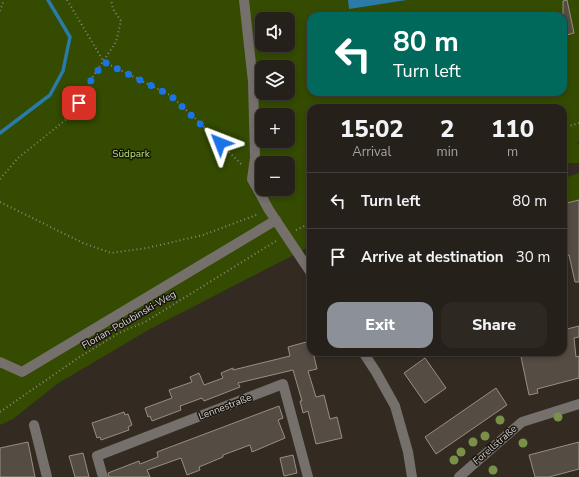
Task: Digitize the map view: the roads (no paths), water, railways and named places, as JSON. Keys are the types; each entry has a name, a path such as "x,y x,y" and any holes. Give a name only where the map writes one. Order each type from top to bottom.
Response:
{"street":[{"path":"244,0 253,82 256,158 252,179 269,210 307,267"},
{"path":"0,362 22,372 276,220"},
{"path":"366,356 395,406 408,452 412,477"},
{"name":"Lennestraße","path":"103,477 98,456 283,384 308,477"},
{"name":"Forellstraße","path":"459,477 522,422 579,404"},
{"path":"34,425 47,477"}],"water":[{"path":"348,0 407,0 349,9"}],"waterway":[{"path":"0,133 50,95 63,71 70,37 48,0"}],"park label":[{"name":"Südpark","path":"131,154"}]}
